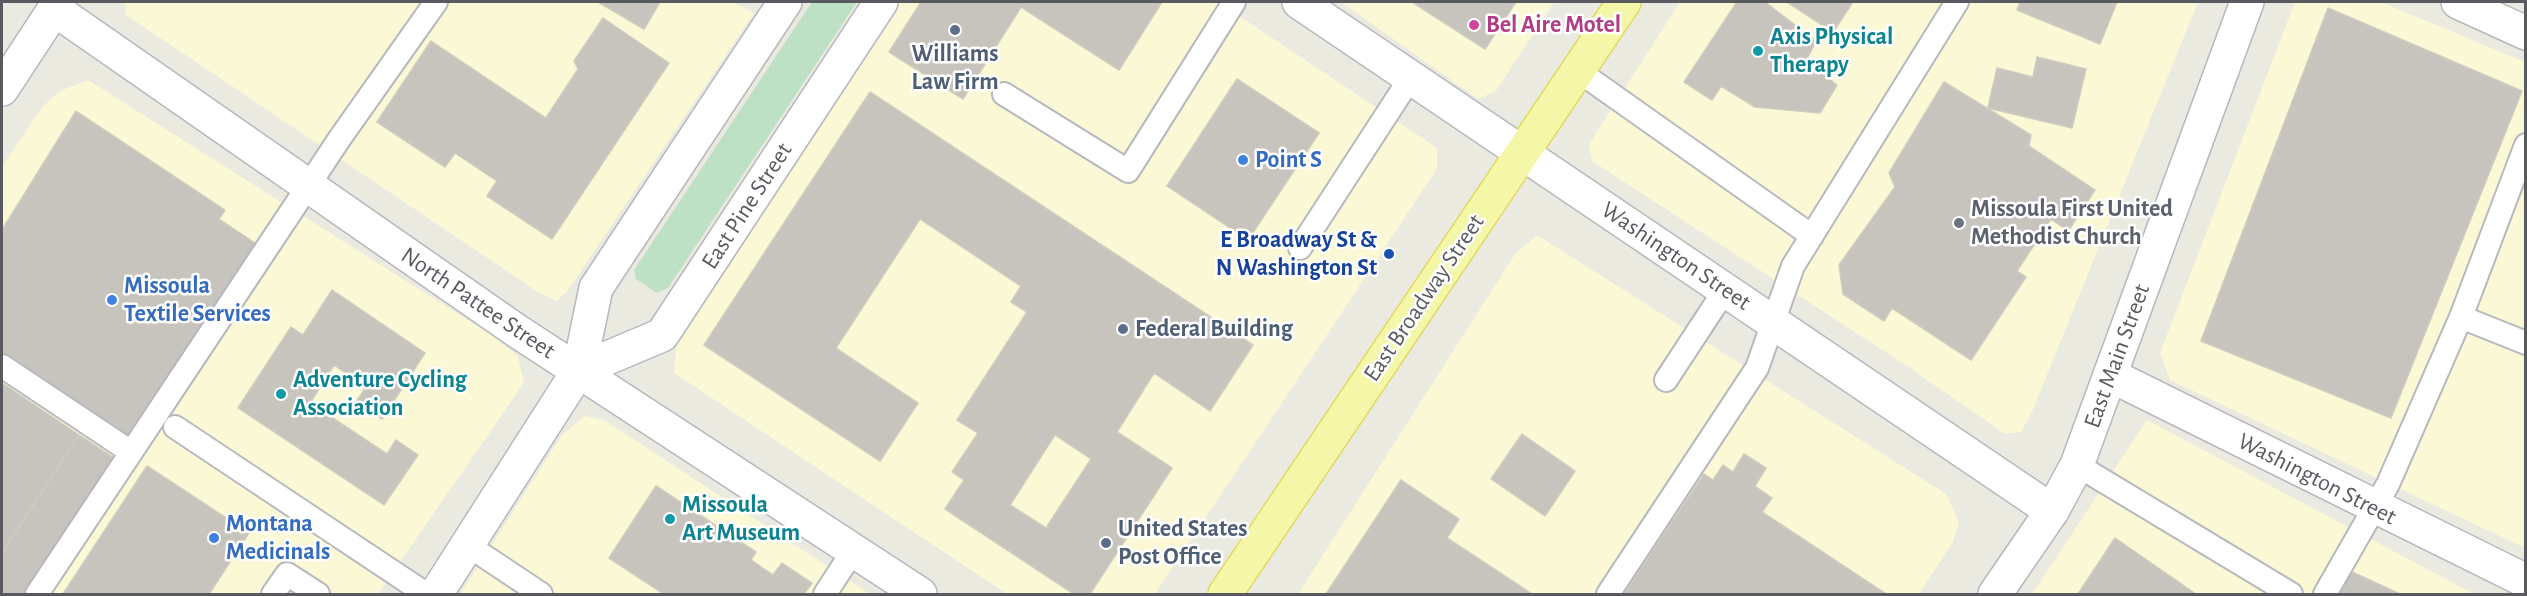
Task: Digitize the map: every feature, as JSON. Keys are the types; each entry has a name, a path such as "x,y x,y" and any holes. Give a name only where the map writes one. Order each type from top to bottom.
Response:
{"main road":[{"name":"East Broadway Street","path":"1225,594 1520,152 1624,2"}],"street":[{"path":"436,594 579,370 596,288 785,2"},
{"name":"East Pine Street","path":"579,370 662,335 881,2"},
{"name":"Washington Street","path":"1299,2 1460,108 1520,152 2052,511"},
{"name":"East Main Street","path":"1995,594 2052,511 2077,465 2247,2"},
{"path":"2458,2 2526,33"},
{"name":"North Pattee Street","path":"52,4 310,188 517,331 920,594"},
{"path":"2,88 52,4"},
{"name":"Washington Street","path":"2110,375 2526,581"}],"lane":[{"path":"37,594 310,188 340,138 436,2"},
{"path":"1004,94 1128,171 1234,2"},
{"path":"1608,594 1757,368 1790,272 1957,2"},
{"path":"1577,70 1812,236"},
{"path":"1300,249 1411,77"},
{"path":"2325,594 2375,508 2461,317 2526,145"},
{"path":"1666,380 1725,290"},
{"path":"2461,317 2526,342"},
{"path":"2,366 131,452"},
{"path":"175,427 426,594"},
{"path":"2077,465 2291,594"},
{"path":"466,544 541,594"},
{"path":"825,594 852,551"},
{"path":"273,594 287,574 318,594"}],"shaded area":[{"path":"124,2 733,2 754,13 567,292 556,301 538,292 126,15"},
{"path":"898,2 1218,2 1437,148 1437,169 1155,594 1007,594 674,373 676,347"},
{"path":"1341,2 1554,2 1496,91 1478,99"},
{"path":"1680,2 2198,2 2032,412 2021,432 2005,434 1904,364 1592,161 1589,144"},
{"path":"2295,2 2381,2 2525,62 2525,548 2170,380 2160,353"},
{"path":"88,80 490,334 518,356 524,383 378,594 2,594 2,167 42,107 60,91"},
{"path":"1537,235 1946,494 1959,522 1953,542 1919,594 1298,594 1515,254"},
{"path":"585,416 604,420 870,594 460,594 562,435"},
{"path":"2147,420 2474,594 2032,594"}],"green space":[{"path":"812,2 857,2 668,288 657,293 636,279 634,270"}],"building":[{"path":"598,2 660,2 644,29"},
{"name":"Williams Law Firm","path":"921,2 1162,2 1119,70 1021,7 963,99 889,52"},
{"name":"Bel Aire Motel","path":"1412,2 1516,2 1485,49"},
{"name":"Axis Physical Therapy","path":"1737,2 1765,2 1816,41 1806,61 1837,85 1820,113 1755,107 1721,86 1712,100 1684,82"},
{"path":"1787,2 1853,2 1833,32"},
{"path":"2020,2 2117,2 2100,44 2017,10"},
{"path":"2328,8 2522,91 2391,418 2201,341"},
{"path":"603,18 669,63 552,239 487,196 497,181 455,153 445,167 377,122 431,41 546,118 578,69 574,61"},
{"path":"2037,57 2086,69 2072,128 1988,108 1997,68 2033,77"},
{"name":"Point S","path":"1237,79 1319,133 1248,240 1167,186"},
{"path":"1944,82 2031,135 2029,146 2095,190 2068,231 2051,219 2017,271 2026,277 1971,360 1892,308 1884,321 1843,294 1839,265 1895,187 1889,173"},
{"name":"Federal Building","path":"870,92 1253,345 1210,411 1154,373 1117,432 1172,468 1090,594 1074,594 945,509 964,480 952,472 978,433 957,420 1027,312 1011,302 1021,286 920,219 836,348 918,403 880,461 704,345","holes":["1055,435 1091,459 1046,528 1010,505"]},
{"name":"Missoula Textile Services","path":"76,111 225,210 219,219 258,245 128,440 2,354 2,230"},
{"name":"Adventure Cycling Association","path":"332,290 425,353 382,419 356,402 366,387 334,365 310,403 387,454 396,440 418,455 384,505 238,408 291,327 303,335"},
{"path":"2,383 79,435 2,553"},
{"path":"1522,434 1575,471 1545,516 1491,479"},
{"path":"79,435 114,458 23,594 2,594 2,553"},
{"path":"1744,454 1766,468 1755,486 1772,498 1762,512 1886,594 1624,594 1704,474 1713,480 1723,465 1733,472"},
{"path":"147,466 249,533 209,594 63,594"},
{"path":"1401,480 1459,519 1447,538 1532,594 1326,594"},
{"name":"Missoula Art Museum","path":"656,486 756,552 751,560 773,575 782,563 812,583 804,594 664,594 609,558"},
{"path":"2115,538 2196,594 2078,594"},
{"path":"2350,571 2400,594 2340,594"}],"place":[{"name":"Bel Aire Motel","path":"1474,25"},
{"name":"Williams Law Firm","path":"955,30"},
{"name":"Axis Physical Therapy","path":"1758,51"},
{"name":"Point S","path":"1243,160"},
{"name":"Missoula First United Methodist Church","path":"1959,223"},
{"name":"E Broadway St & N Washington St","path":"1389,254"},
{"name":"Missoula Textile Services","path":"112,300"},
{"name":"Federal Building","path":"1123,329"},
{"name":"Adventure Cycling Association","path":"281,394"},
{"name":"Missoula Art Museum","path":"670,519"},
{"name":"Montana Medicinals","path":"214,538"},
{"name":"United States Post Office","path":"1106,543"}]}
